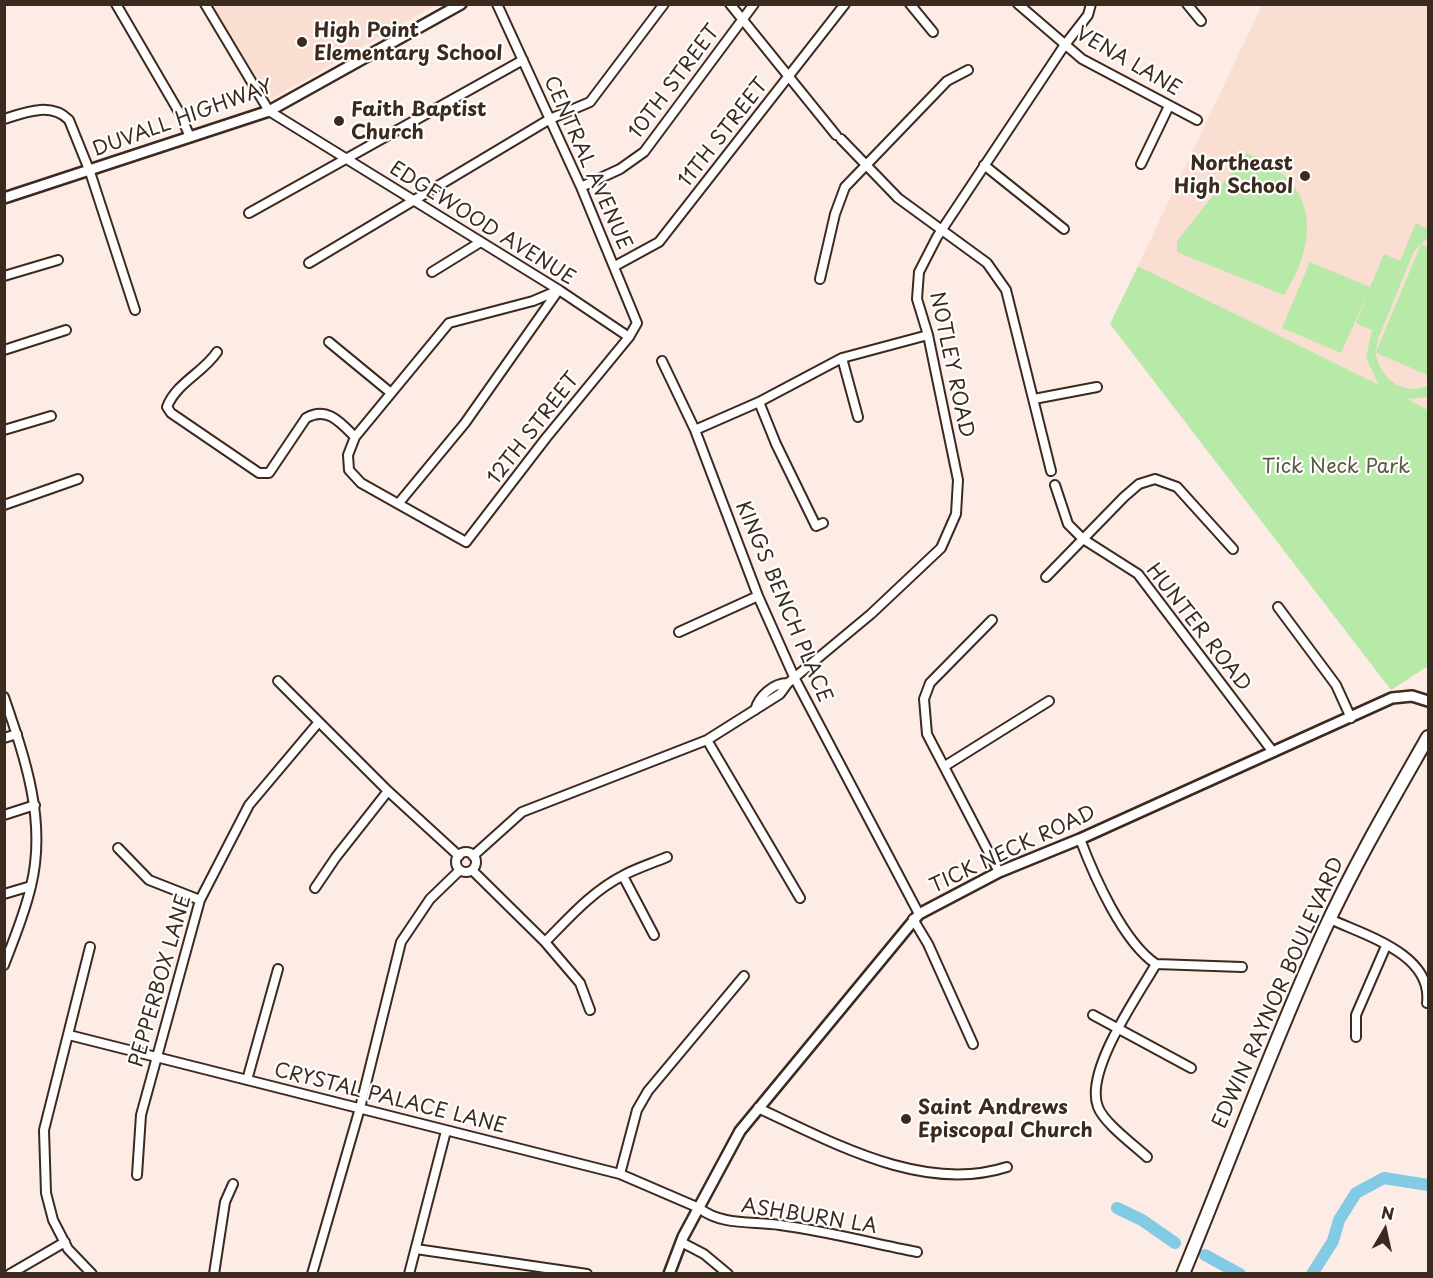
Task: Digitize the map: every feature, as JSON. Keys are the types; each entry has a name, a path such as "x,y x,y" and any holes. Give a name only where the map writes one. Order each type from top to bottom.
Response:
{"main road":[{"name":"EDWIN RAYNOR BOULEVARD","path":"1183,1274 1228,1158 1330,919 1366,845 1428,737"}],"street":[{"path":"116,4 179,112 190,137"},
{"name":"EDGEWOOD AVENUE","path":"205,4 269,111 479,243 559,290 629,337"},
{"name":"DUVALL HIGHWAY","path":"4,198 90,172 269,111 461,4"},
{"name":"CENTRAL AVENUE","path":"496,4 615,266 637,323 629,337"},
{"path":"309,263 550,119 590,102 664,4"},
{"path":"730,4 788,77 866,166 898,198 943,228 987,263 1006,290 1051,471"},
{"name":"10TH STREET","path":"581,187 620,169 644,152 754,4"},
{"name":"11TH STREET","path":"615,266 659,242 845,4"},
{"path":"910,4 933,32"},
{"name":"VENA LANE","path":"1018,4 1064,46 1082,59 1197,120"},
{"name":"NOTLEY ROAD","path":"473,856 522,812 706,740 755,710 758,700 767,692 779,683 792,681 872,614 941,548 956,514 958,480 928,335 917,299 919,272 943,228 1064,46 1088,15 1091,4"},
{"path":"1187,4 1201,21"},
{"path":"249,213 523,60"},
{"path":"820,279 835,214 845,187 947,81 968,70"},
{"path":"1141,164 1169,106"},
{"path":"4,119 43,108 63,114 69,120 90,172 135,310"},
{"path":"984,165 1064,229"},
{"path":"432,272 479,243"},
{"path":"4,276 58,260"},
{"path":"559,290 465,423 398,504 361,483 349,470 348,455 355,437 450,323 533,301 559,290"},
{"path":"4,350 66,330"},
{"path":"694,430 759,402 842,358 928,335"},
{"name":"12TH STREET","path":"398,504 466,542 546,438 629,337"},
{"path":"329,342 392,393"},
{"path":"217,352 204,368 183,385 167,407 171,413 259,472 269,473 306,418 313,414 321,412 332,415 355,437"},
{"path":"842,358 858,417"},
{"name":"KINGS BENCH PLACE","path":"662,361 694,430 792,681 916,916 973,1044"},
{"path":"1034,399 1097,387"},
{"path":"759,402 776,444 816,526 823,523"},
{"path":"4,430 51,416"},
{"path":"4,505 78,479"},
{"path":"1046,577 1139,484 1155,479 1176,486 1233,549"},
{"path":"1055,484 1068,524 1083,539"},
{"name":"HUNTER ROAD","path":"1083,539 1138,574 1273,752"},
{"path":"679,632 758,596"},
{"path":"1278,607 1336,685 1352,718"},
{"path":"992,620 930,683 924,699 927,734 999,872"},
{"path":"278,681 388,791 459,856"},
{"name":"TICK NECK ROAD","path":"669,1274 681,1242 740,1131 916,916 999,872 1080,839 1402,696 1428,701"},
{"path":"4,697 29,772 35,805 36,852 31,886 4,965"},
{"path":"945,766 1049,700"},
{"name":"PEPPERBOX LANE","path":"137,1175 141,1115 155,1056 200,900 249,805 318,723"},
{"path":"4,738 17,734"},
{"path":"706,740 800,898"},
{"path":"315,888 336,857 388,791"},
{"path":"4,815 35,805"},
{"path":"1080,839 1091,868 1120,923 1145,957 1156,964 1242,967"},
{"path":"118,848 149,880 200,900"},
{"path":"467,853 473,856 475,861 472,870 468,872 460,870 456,862 459,856 467,853"},
{"path":"545,942 583,903 622,876 667,857"},
{"path":"312,1274 360,1108 401,942 430,899 460,870"},
{"path":"472,870 545,942 580,983 590,1010"},
{"path":"622,876 654,935"},
{"path":"4,894 31,886"},
{"path":"1330,919 1402,954 1424,978 1427,1003"},
{"path":"1356,1037 1356,1015 1386,946"},
{"path":"90,947 44,1130 46,1193 53,1220 65,1242 92,1274"},
{"path":"1147,1157 1098,1108 1096,1082 1118,1031 1156,964"},
{"path":"247,1080 278,969"},
{"path":"620,1174 638,1110 648,1091 744,976"},
{"path":"1093,1015 1118,1031 1191,1068"},
{"name":"CRYSTAL PALACE LANE","path":"69,1035 620,1174 699,1208"},
{"path":"758,1108 839,1145 907,1168 954,1175 990,1173 1006,1167"},
{"path":"409,1274 446,1131"},
{"path":"214,1274 225,1202 233,1185"},
{"name":"ASHBURN LA","path":"699,1208 708,1215 732,1221 779,1225 917,1252"},
{"path":"10,1274 65,1242"},
{"path":"681,1242 704,1254 728,1274"},
{"path":"416,1249 586,1274"}],"shaded area":[{"name":"High Point Elementary School","path":"212,5 435,5 273,98 268,97 256,80"},
{"name":"Northeast High School","path":"1262,5 1428,5 1428,410 1138,266"}],"green space":[{"path":"1247,153 1270,165 1288,179 1299,195 1306,213 1307,232 1304,252 1284,295 1177,252 1177,241"},
{"name":"Tick Neck Park","path":"1416,223 1425,228 1428,226 1428,237 1421,244 1428,247 1428,375 1376,353 1383,372 1395,384 1410,389 1428,386 1428,397 1407,399 1428,410 1428,666 1391,690 1110,324 1138,266 1379,385 1366,358 1372,330 1356,323 1368,293 1341,353 1282,328 1310,262 1370,287 1384,254 1400,261","holes":["1421,244 1376,352 1378,339 1414,251"]}],"waterway":[{"path":"1312,1274 1333,1241 1339,1220 1356,1193 1384,1178 1428,1185"},
{"path":"1117,1208 1142,1220 1175,1243"},
{"path":"1205,1255 1240,1274"}],"place":[{"name":"High Point Elementary School","path":"302,42"},
{"name":"Faith Baptist Church","path":"339,121"},
{"name":"Northeast High School","path":"1305,176"},
{"name":"Saint Andrews Episcopal Church","path":"906,1119"}]}
